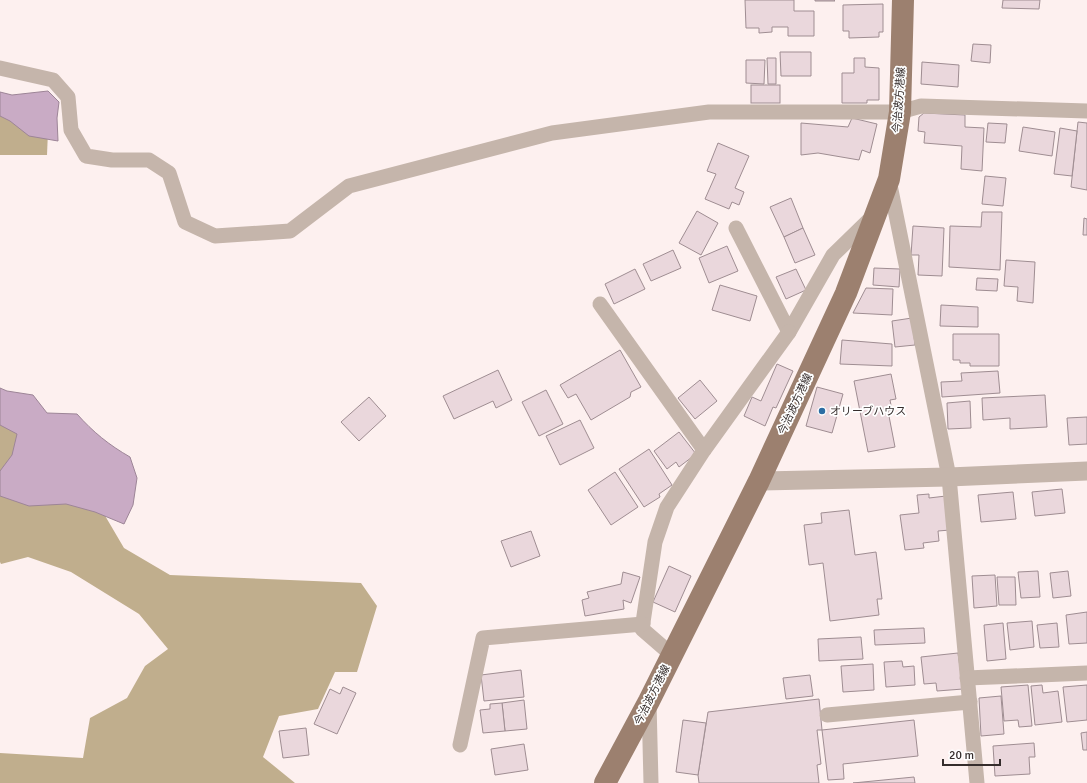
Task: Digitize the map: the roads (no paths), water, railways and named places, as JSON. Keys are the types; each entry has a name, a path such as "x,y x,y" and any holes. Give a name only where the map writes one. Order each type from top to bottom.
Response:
{"main road":[{"name":"今治波方港線","path":"605,783 649,701 758,481 846,293 889,179 900,112 903,0"}],"street":[{"path":"0,68 53,80 68,97 71,130 86,156 112,160 149,160 169,173 185,222 215,236 290,231 349,186 552,133 709,112 900,112 921,106 1087,111"},
{"path":"889,179 949,476 977,783"},
{"path":"672,654 642,629 657,535 667,507 704,450 789,332 833,255 876,213"},
{"path":"736,228 789,332"},
{"path":"600,304 704,450"},
{"path":"758,481 1087,471"},
{"path":"460,745 483,638 643,624"},
{"path":"967,678 1087,673"},
{"path":"649,701 651,783"},
{"path":"827,715 970,702"}],"place":[{"name":"オリーブハウス","path":"822,411"}]}
